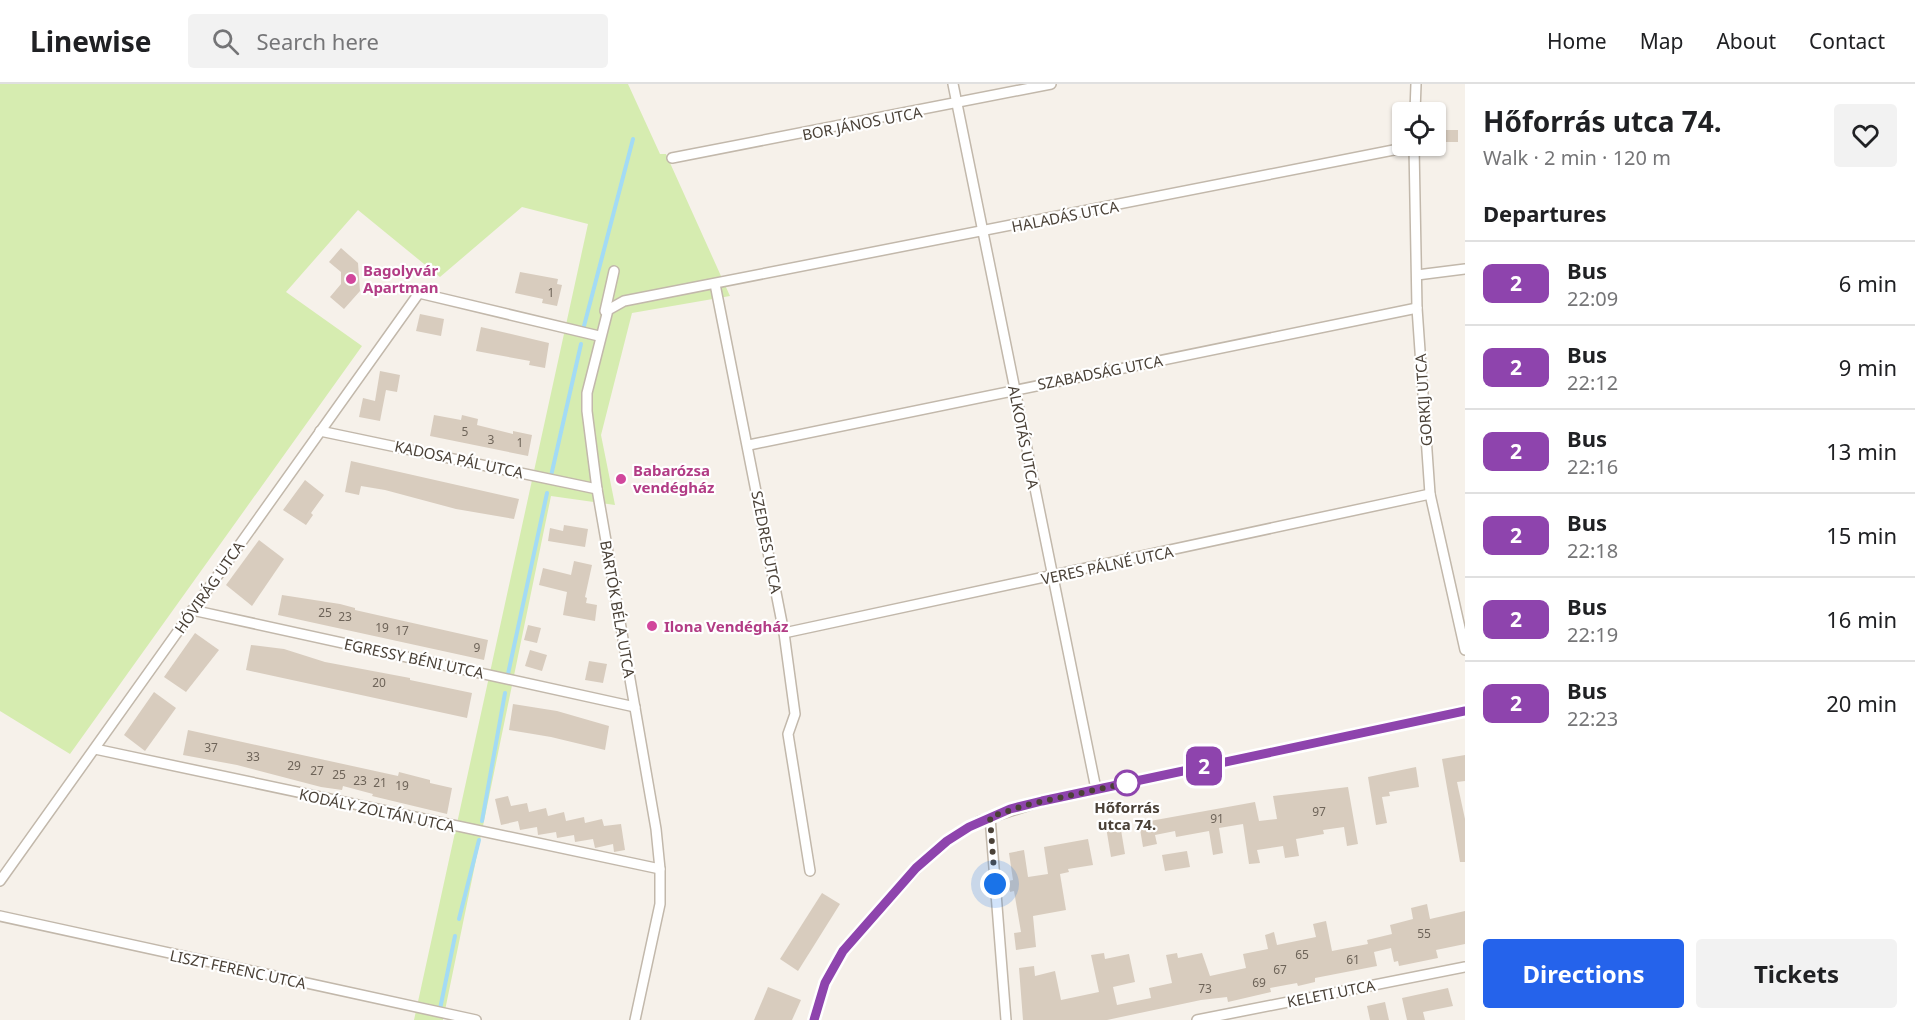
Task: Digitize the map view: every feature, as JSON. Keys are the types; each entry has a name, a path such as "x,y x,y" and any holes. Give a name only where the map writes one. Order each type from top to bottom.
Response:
{"street":[{"name":"ALKOTÁS UTCA","path":"953,84 1096,789"},
{"name":"BOR JÁNOS UTCA","path":"672,158 957,105 1052,84"},
{"path":"1415,102 1416,84"},
{"name":"HALADÁS UTCA","path":"715,284 1392,150"},
{"name":"GORKIJ UTCA","path":"1414,156 1417,308 1430,494 1465,650"},
{"path":"1417,275 1465,269"},
{"name":"BARTÓK BÉLA UTCA","path":"614,271 586,401 597,489 656,829 660,869 660,904 635,1020"},
{"path":"604,316 611,306 624,301 715,284"},
{"name":"SZEDRES UTCA","path":"715,284 749,445 784,633 795,714 788,734 810,871"},
{"name":"HÓVIRÁG UTCA","path":"0,881 419,293 599,336"},
{"name":"SZABADSÁG UTCA","path":"749,445 1417,308"},
{"name":"KADOSA PÁL UTCA","path":"320,431 597,489"},
{"name":"VERES PÁLNÉ UTCA","path":"784,633 1430,494"},
{"name":"EGRESSY BÉNI UTCA","path":"192,610 635,707"},
{"path":"814,1020 832,968 868,920 936,850 958,834 990,817 1026,805 1096,789 1465,711"},
{"name":"KODÁLY ZOLTÁN UTCA","path":"95,749 660,869"},
{"path":"990,817 1006,1020"},
{"name":"LISZT FERENC UTCA","path":"0,916 476,1020"},
{"name":"KELETI UTCA","path":"1197,1020 1465,967"}],"green space":[{"path":"0,84 628,84 660,154 666,154 730,296 632,313 601,435 615,505 551,496 443,1020 414,1020 588,224 522,207 440,277 358,210 286,292 362,346 70,754 0,711"}],"building":[{"path":"1446,130 1458,130 1458,142 1446,142"},
{"path":"341,248 358,263 360,291 344,309 330,297 341,284 341,272 329,262"},
{"path":"520,272 558,279 557,284 562,285 557,306 542,303 543,299 515,293"},
{"path":"420,314 444,319 441,336 416,331"},
{"path":"481,327 549,343 545,368 529,365 530,361 476,351"},
{"path":"380,371 400,375 397,392 386,390 380,421 359,417 363,398 375,401"},
{"path":"434,415 461,420 462,415 478,419 477,425 513,434 513,431 532,435 528,456 430,436"},
{"path":"351,461 519,499 514,519 456,509 361,486 359,495 345,492"},
{"path":"305,480 324,495 311,513 313,515 306,525 283,510"},
{"path":"564,525 588,529 585,547 548,541 550,528 563,531"},
{"path":"259,540 284,559 252,606 226,585"},
{"path":"574,561 592,565 585,597 587,598 586,603 597,605 595,621 563,615 567,592 539,585 543,568 571,575"},
{"path":"282,595 340,604 355,608 355,610 488,640 484,660 278,615"},
{"path":"528,625 541,628 537,643 524,640"},
{"path":"195,633 219,650 186,692 164,677"},
{"path":"251,645 284,649 325,662 410,678 410,680 472,693 467,718 246,670"},
{"path":"530,650 547,655 542,671 525,666"},
{"path":"589,661 607,664 603,683 585,680"},
{"path":"154,692 176,708 145,751 124,735"},
{"path":"513,704 557,711 609,726 605,750 509,730"},
{"path":"188,730 398,776 399,772 430,780 430,783 452,788 447,814 372,796 373,794 343,786 342,790 321,787 237,765 183,755"},
{"path":"1465,755 1465,781 1457,782 1465,819 1465,862 1460,862 1442,759"},
{"path":"1416,767 1419,787 1389,792 1390,796 1382,797 1387,823 1376,825 1368,777"},
{"path":"1348,787 1358,844 1347,846 1344,827 1323,830 1324,834 1296,839 1299,856 1285,858 1283,846 1257,850 1260,863 1249,864 1243,824 1219,828 1223,853 1213,855 1209,831 1176,837 1175,831 1155,835 1157,844 1143,847 1139,823 1255,802 1259,821 1277,819 1273,796"},
{"path":"508,796 511,806 527,803 529,812 546,808 548,816 564,812 566,821 584,817 585,823 602,819 604,826 621,824 625,850 614,852 613,844 595,848 593,839 575,842 574,835 557,838 556,832 538,835 537,827 520,830 518,821 501,825 495,799"},
{"path":"1120,824 1125,854 1111,857 1106,827"},
{"path":"1088,839 1093,865 1068,869 1069,872 1060,874 1066,910 1033,916 1036,947 1016,950 1014,933 1021,932 1014,891 1010,892 1008,881 1013,880 1009,853 1024,850 1028,877 1048,874 1044,847"},
{"path":"1187,851 1190,867 1165,871 1162,855"},
{"path":"822,893 840,904 798,971 780,959"},
{"path":"1427,904 1430,919 1465,911 1465,944 1436,950 1438,958 1399,966 1398,961 1394,962 1391,948 1374,952 1377,966 1315,978 1315,982 1298,986 1297,983 1270,988 1271,992 1228,1002 1227,997 1201,1000 1107,1020 1023,1020 1019,968 1034,966 1035,976 1055,971 1061,1000 1099,992 1091,955 1104,953 1105,959 1129,954 1135,982 1113,987 1117,1005 1151,998 1149,988 1172,983 1166,955 1177,953 1178,958 1202,953 1210,976 1246,968 1243,954 1268,949 1265,935 1274,932 1277,945 1316,937 1313,924 1326,921 1332,951 1368,944 1367,940 1392,934 1390,925 1413,919 1411,908"},
{"path":"768,987 801,1000 792,1020 754,1020"},
{"path":"1448,988 1453,1006 1423,1012 1425,1020 1407,1020 1402,998"},
{"path":"1385,1002 1389,1020 1370,1020 1367,1006"}],"waterway":[{"path":"584,326 633,139"},
{"path":"551,476 581,344"},
{"path":"508,674 547,493"},
{"path":"482,821 505,693"},
{"path":"459,919 479,840"},
{"path":"440,1009 455,936"}],"bus line":[{"name":"2","path":"814,1020 819,999 832,968 868,920 916,868 936,850 980,821 1010,809 1042,801 1465,711"}],"place":[{"name":"Bagolyvár Apartman","path":"351,279"},
{"name":"Babarózsa vendégház","path":"621,479"},
{"name":"Ilona Vendégház","path":"652,626"},
{"name":"Hőforrás utca 74.","path":"1127,783"}],"route":[{"path":"995,884 990,817 1026,805 1127,783"}]}
